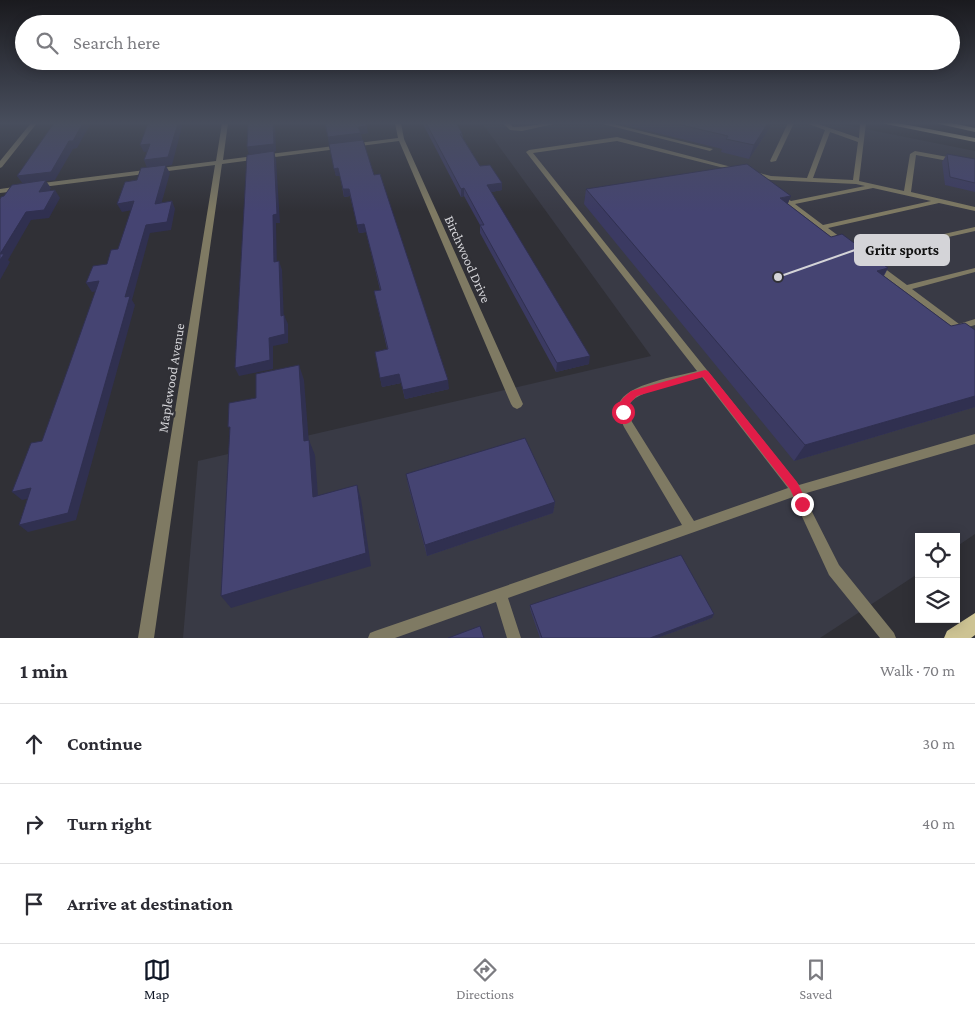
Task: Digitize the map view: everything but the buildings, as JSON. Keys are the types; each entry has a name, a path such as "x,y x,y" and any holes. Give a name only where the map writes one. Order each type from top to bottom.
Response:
{"main road":[{"path":"954,638 975,623"}],"street":[{"path":"0,166 10,153"},
{"name":"Maplewood Avenue","path":"146,638 221,153"},
{"path":"0,191 293,153"},
{"name":"Birchwood Drive","path":"407,153 517,404"}],"lane":[{"path":"530,153 705,373 796,491 834,570 889,638"},
{"path":"671,153 771,178 856,182 975,209"},
{"path":"772,161 776,153"},
{"path":"809,180 819,153"},
{"path":"856,182 860,153"},
{"path":"907,194 913,154 915,153 975,164"},
{"path":"748,172 975,340"},
{"path":"789,203 874,186"},
{"path":"822,227 939,201"},
{"path":"860,255 975,228"},
{"path":"906,288 975,270"},
{"path":"958,327 975,322"},
{"path":"691,528 628,424 623,412 625,402 634,393 705,373"},
{"path":"375,638 796,491 975,440"},
{"path":"500,594 514,638"}],"shaded area":[{"path":"504,153 975,153 975,534 960,544 960,533 915,533 915,576 820,638 183,638 198,461 651,356"}],"place":[{"name":"Gritr sports","path":"778,277"}],"route":[{"path":"623,412 625,402 634,393 705,373 793,485 802,504"}]}
